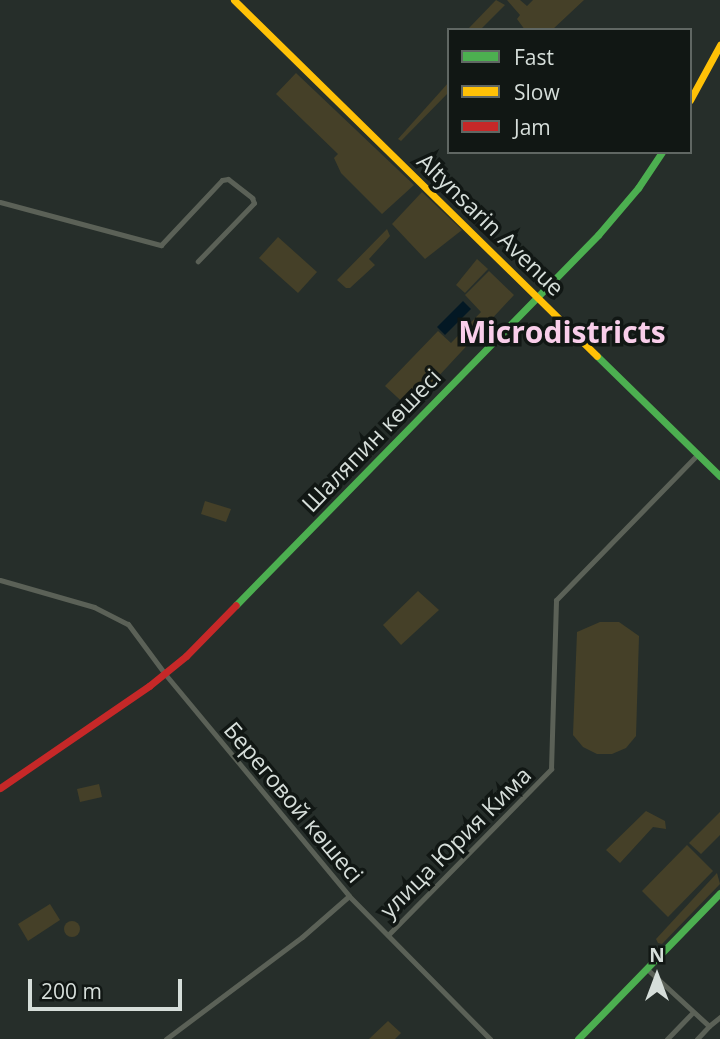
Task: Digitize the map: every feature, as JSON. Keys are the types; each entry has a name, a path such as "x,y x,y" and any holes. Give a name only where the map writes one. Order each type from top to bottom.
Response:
{"main road":[{"name":"Altynsarin Avenue","path":"233,0 720,476"},
{"path":"692,96 720,45"},
{"path":"0,788 187,656 617,214 661,154"},
{"path":"578,1039 720,893"}],"street":[{"path":"0,202 161,245 222,180 228,179 252,198 254,203 198,261"},
{"name":"улица Юрия Кима","path":"388,935 551,769 556,600 698,454"},
{"name":"Береговой көшесі","path":"0,580 114,615 133,630 165,674 349,895 490,1039"},
{"name":"улица Юрия Кима","path":"166,1039 302,937 349,895"},
{"path":"646,969 709,1026"},
{"path":"667,1039 693,1012"},
{"path":"697,1039 720,1017"}],"shaded area":[{"path":"496,0 505,5 482,28 469,28"},
{"path":"507,0 520,0 527,6 533,0 584,0 554,28 524,28 517,19 520,15"},
{"path":"296,73 414,185 382,214 341,173 334,158 338,154 276,94"},
{"path":"447,84 447,94 401,141 398,139"},
{"path":"422,192 462,230 425,259 392,224"},
{"path":"387,229 390,236 369,259 375,265 350,288 346,288 337,280"},
{"path":"278,237 317,272 298,293 259,258"},
{"path":"477,259 488,269 465,293 456,285"},
{"path":"489,271 514,295 409,408 385,386 438,331 451,343 481,312 465,295"},
{"path":"205,501 231,509 226,522 201,514"},
{"path":"418,591 439,610 401,645 383,625"},
{"path":"600,622 619,622 639,636 636,736 626,748 612,754 597,754 583,747 573,735 577,632"},
{"path":"99,784 102,797 80,802 77,789"},
{"path":"646,811 665,821 666,829 653,827 620,863 606,850"},
{"path":"720,812 720,835 701,854 689,843"},
{"path":"687,845 713,871 668,917 642,891"},
{"path":"717,873 720,884 662,944 658,943 656,939"},
{"path":"50,904 60,920 28,941 18,924"},
{"path":"69,921 75,921 80,929 78,935 69,937 64,932 64,926"},
{"path":"388,1021 401,1033 395,1039 369,1039"}],"water":[{"path":"463,301 471,309 445,335 437,327"}],"traffic: fast":[{"path":"236,605 598,235 638,188 661,154"},
{"path":"597,356 720,476"},
{"path":"578,1039 720,893"}],"traffic: slow":[{"path":"234,0 597,356"},
{"path":"692,96 720,45"}],"traffic: jam":[{"path":"0,788 149,686 186,656 236,605"}],"district":[{"name":"Microdistricts","path":"562,332"}]}
